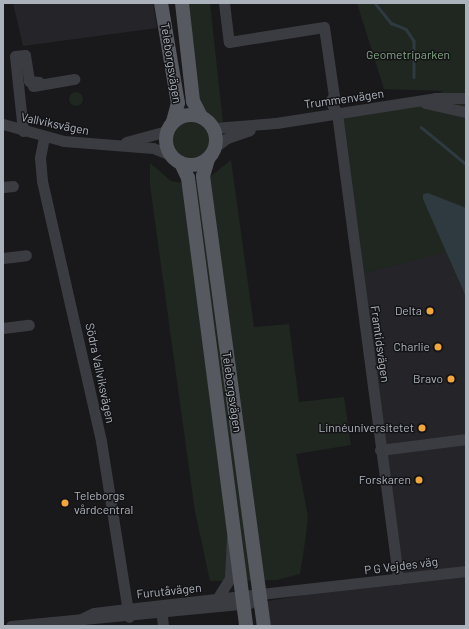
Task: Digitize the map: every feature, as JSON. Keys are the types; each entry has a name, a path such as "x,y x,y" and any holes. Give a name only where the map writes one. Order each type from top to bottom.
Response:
{"main road":[{"name":"Teleborgsvägen","path":"162,3 178,103 170,126"},
{"name":"Teleborgsvägen","path":"182,3 193,101 201,117"},
{"path":"186,115 201,117 213,128 215,147 208,159 195,165 176,159 166,143 170,126 186,115"},
{"name":"Teleborgsvägen","path":"176,159 188,178 233,535 252,600 256,626"},
{"name":"Teleborgsvägen","path":"208,159 203,176 259,579 246,626"},
{"name":"Teleborgsvägen","path":"252,600 264,626"}],"street":[{"name":"Framtidsvägen","path":"224,3 229,42 324,28 334,96 330,101 337,113 398,579"},
{"path":"23,131 15,56 25,55 29,81 39,82"},
{"path":"18,88 74,80"},
{"name":"Trummenvägen","path":"213,128 276,123 416,102 466,98"},
{"name":"Trummenvägen","path":"416,102 466,112"},
{"name":"Trummenvägen","path":"215,147 227,138 276,123"},
{"name":"Vallviksvägen","path":"3,124 44,137 102,145 153,148 176,159"},
{"name":"Vallviksvägen","path":"102,145 139,140 170,126"},
{"name":"Södra Vallviksvägen","path":"44,137 40,158 42,179 101,441 128,613"},
{"path":"3,258 26,255"},
{"path":"3,328 29,325"},
{"path":"380,450 466,440"},
{"path":"217,599 231,575 229,552 233,535"},
{"name":"P G Vejdes väg","path":"252,600 339,586 466,571"},
{"path":"259,579 273,586 303,588"},
{"name":"P G Vejdes väg","path":"252,600 303,588 339,586"},
{"name":"Furutåvägen","path":"162,609 217,599 252,600"},
{"name":"Furutåvägen","path":"11,626 81,619 94,613 128,613 252,600"},
{"path":"162,609 163,626"}],"shaded area":[{"path":"13,3 153,3 157,28 23,46"},
{"path":"428,193 466,208 466,297 423,199 423,194"},
{"name":"Linnéuniversitetet","path":"445,251 466,297 466,626 267,626 262,602 398,579 358,275"}],"green space":[{"path":"189,3 210,3 223,123 212,120 203,110 197,91"},
{"name":"Geometriparken","path":"357,3 466,3 466,297 445,252 358,275 341,118 415,106 443,91 384,89"},
{"path":"73,92 79,92 83,96 83,102 79,106 73,106 69,102 69,96"},
{"path":"187,119 195,119 203,122 209,128 212,140 209,152 203,158 195,161 187,161 179,158 173,152 170,144 170,136 173,128 179,122"},
{"path":"231,160 254,327 289,324 299,402 344,397 351,445 296,454 308,516 305,542 300,574 277,580 210,581 195,512 150,185 150,163 171,181 182,183 207,179"}],"waterway":[{"path":"375,3 391,23 406,29 414,41 414,77"},
{"path":"421,127 466,164"}],"place":[{"name":"Delta","path":"430,311"},
{"name":"Charlie","path":"438,347"},
{"name":"Bravo","path":"451,379"},
{"name":"Linnéuniversitetet","path":"422,428"},
{"name":"Forskaren","path":"419,480"},
{"name":"Teleborgs vårdcentral","path":"65,503"}]}
